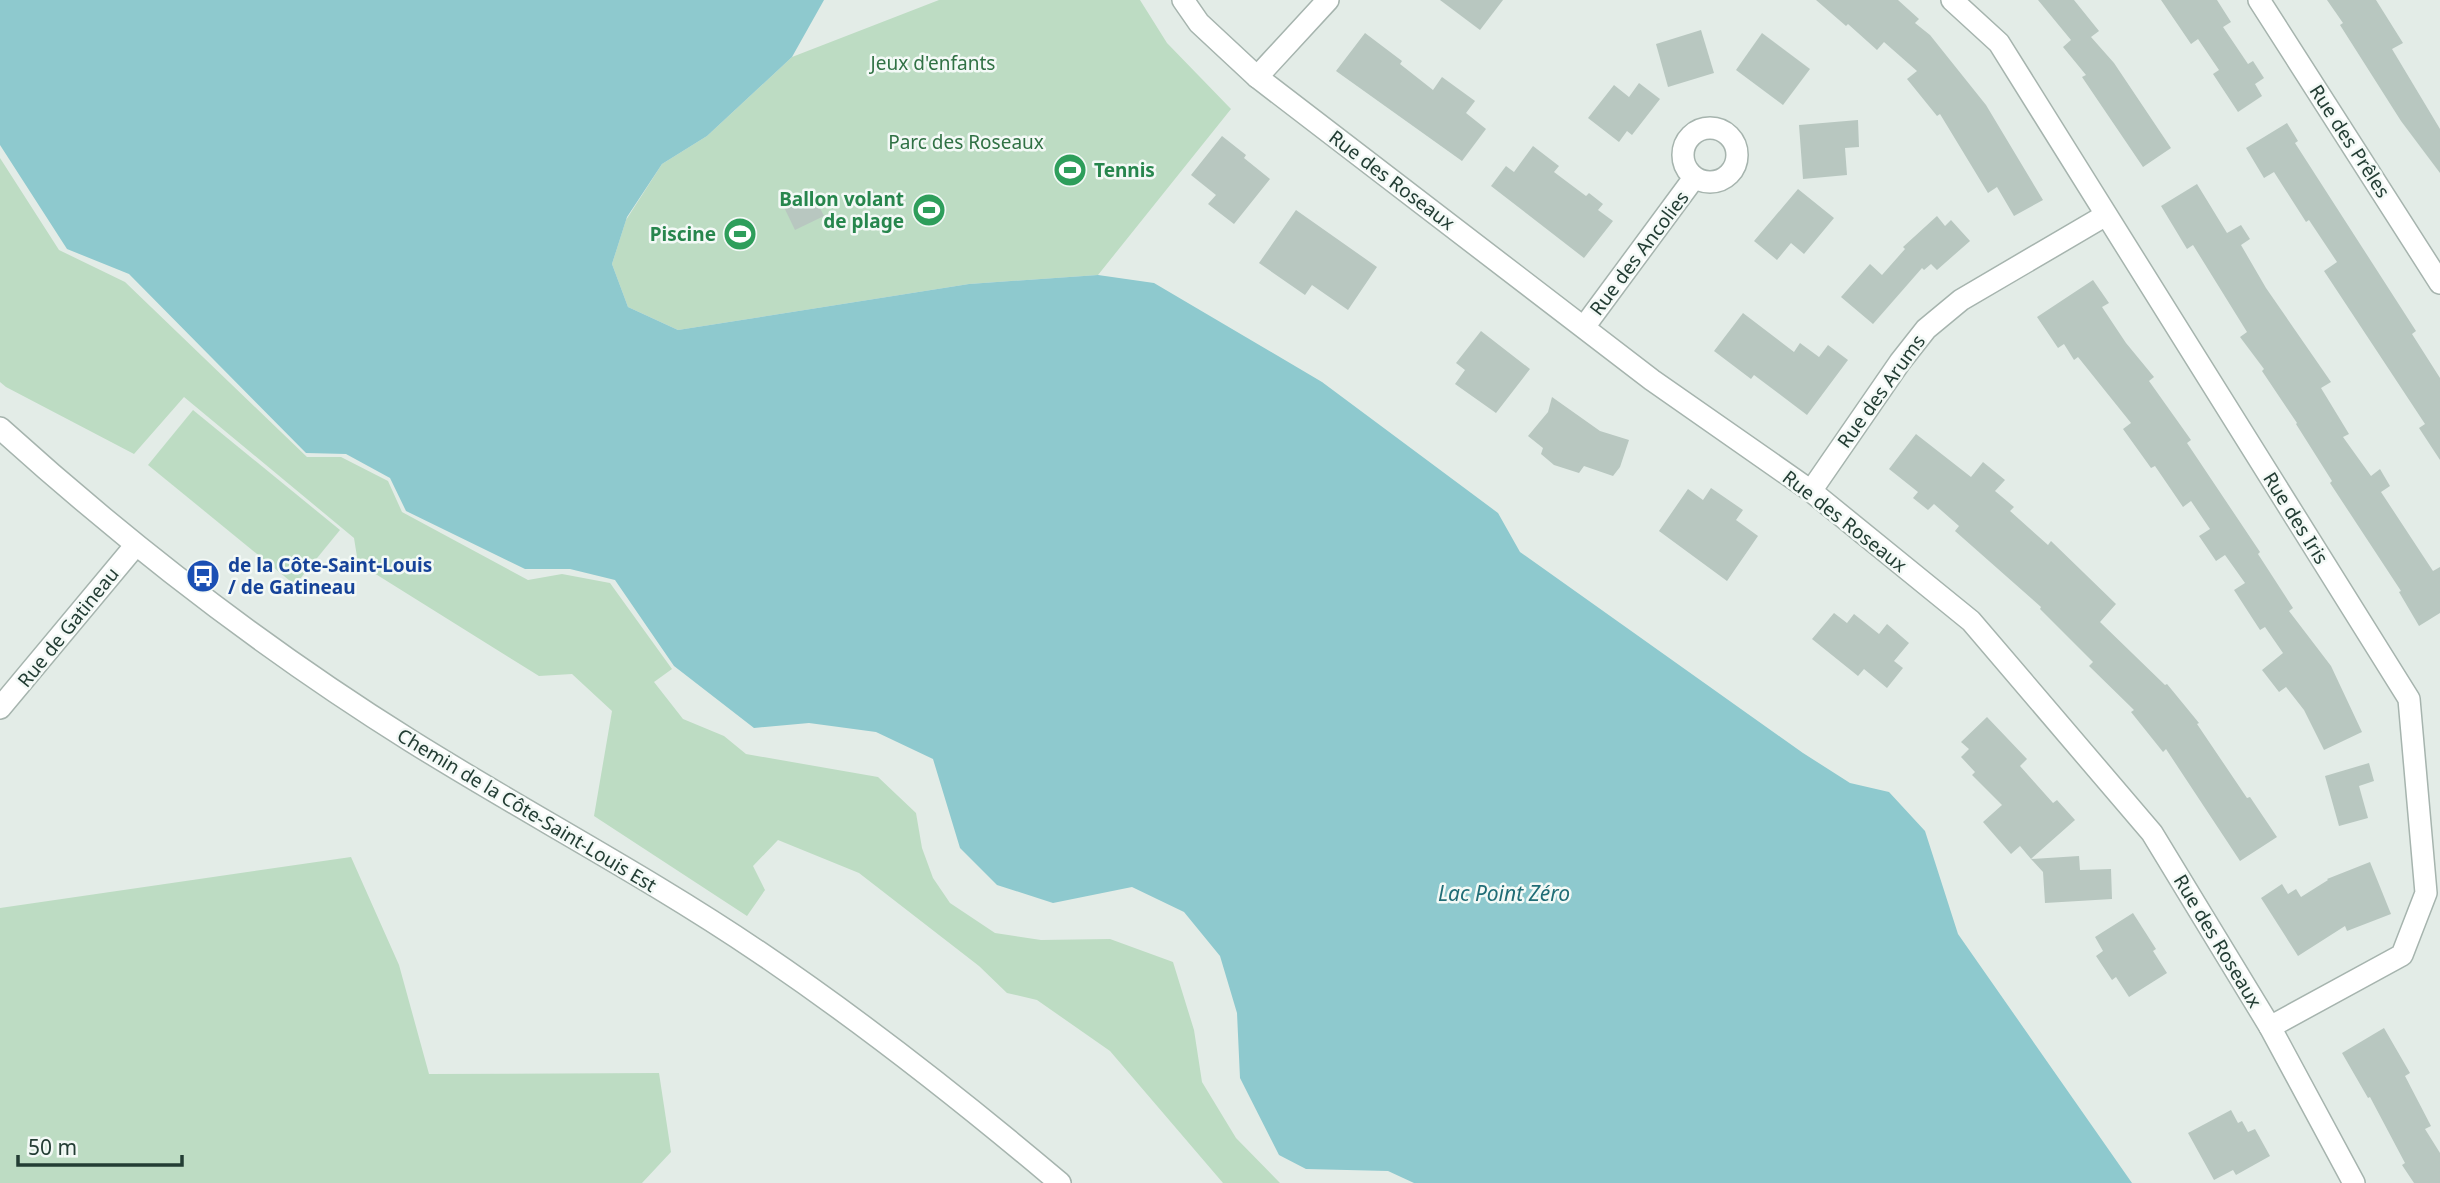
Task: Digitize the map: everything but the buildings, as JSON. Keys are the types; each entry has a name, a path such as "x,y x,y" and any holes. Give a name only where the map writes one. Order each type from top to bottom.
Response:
{"street":[{"name":"Rue des Roseaux","path":"1183,0 1199,23 1257,77 1652,380 1811,491 1971,621 2152,833 2270,1027 2354,1183"},
{"path":"1257,77 1328,0"},
{"name":"Rue des Iris","path":"1952,0 2000,43 2409,699 2426,893 2402,955 2270,1027"},
{"name":"Rue des Prêles","path":"2259,0 2440,283"},
{"name":"Rue des Ancolies","path":"1584,327 1694,178"},
{"name":"Rue des Arums","path":"1811,491 1926,329 1961,300 2106,215"},
{"name":"Chemin de la Côte-Saint-Louis Est","path":"0,428 135,546 204,600 362,709 703,916 800,980 930,1075 1060,1183"},
{"name":"Rue de Gatineau","path":"0,708 135,546"}],"green space":[{"name":"Parc des Roseaux","path":"939,0 1140,0 1167,43 1231,109 1098,275 969,284 678,330 628,307 612,264 626,220 662,164 707,136 792,57"},
{"path":"0,158 59,250 125,282 307,457 341,457 388,481 402,512 528,580 562,574 610,583 672,669 654,682 683,719 724,736 746,754 878,777 916,813 922,848 933,878 950,903 995,933 1041,940 1110,939 1173,962 1194,1030 1202,1082 1236,1138 1280,1183 1223,1183 1110,1051 1037,1000 1007,993 979,966 859,873 778,840 753,866 765,890 747,916 594,816 612,711 572,674 539,676 358,563 354,538 184,397 134,454 6,387 0,382"},
{"path":"193,410 340,530 295,585 148,465"},
{"path":"351,857 399,965 429,1074 659,1073 671,1152 642,1183 0,1183 0,908"}],"water":[{"name":"Lac Point Zéro","path":"0,0 824,0 792,57 707,136 662,164 627,217 612,264 628,307 678,330 969,284 1098,275 1154,283 1322,382 1498,513 1520,552 1803,753 1850,783 1889,792 1925,831 1958,934 2132,1183 1414,1183 1388,1171 1306,1169 1279,1155 1240,1078 1237,1013 1220,956 1184,912 1132,887 1053,903 997,885 960,848 933,759 876,732 809,723 754,728 674,666 615,580 570,569 525,569 406,511 390,478 346,454 306,453 129,274 67,249 0,145"},
{"name":"Piscine","path":"750,220 757,235 730,247 723,232"}],"place":[{"name":"Tennis","path":"1070,170"},
{"name":"Ballon volant de plage","path":"929,210"},
{"name":"Piscine","path":"740,234"},
{"name":"de la Côte-Saint-Louis / de Gatineau","path":"203,576"}],"park label":[{"name":"Jeux d'enfants","path":"933,63"}]}
